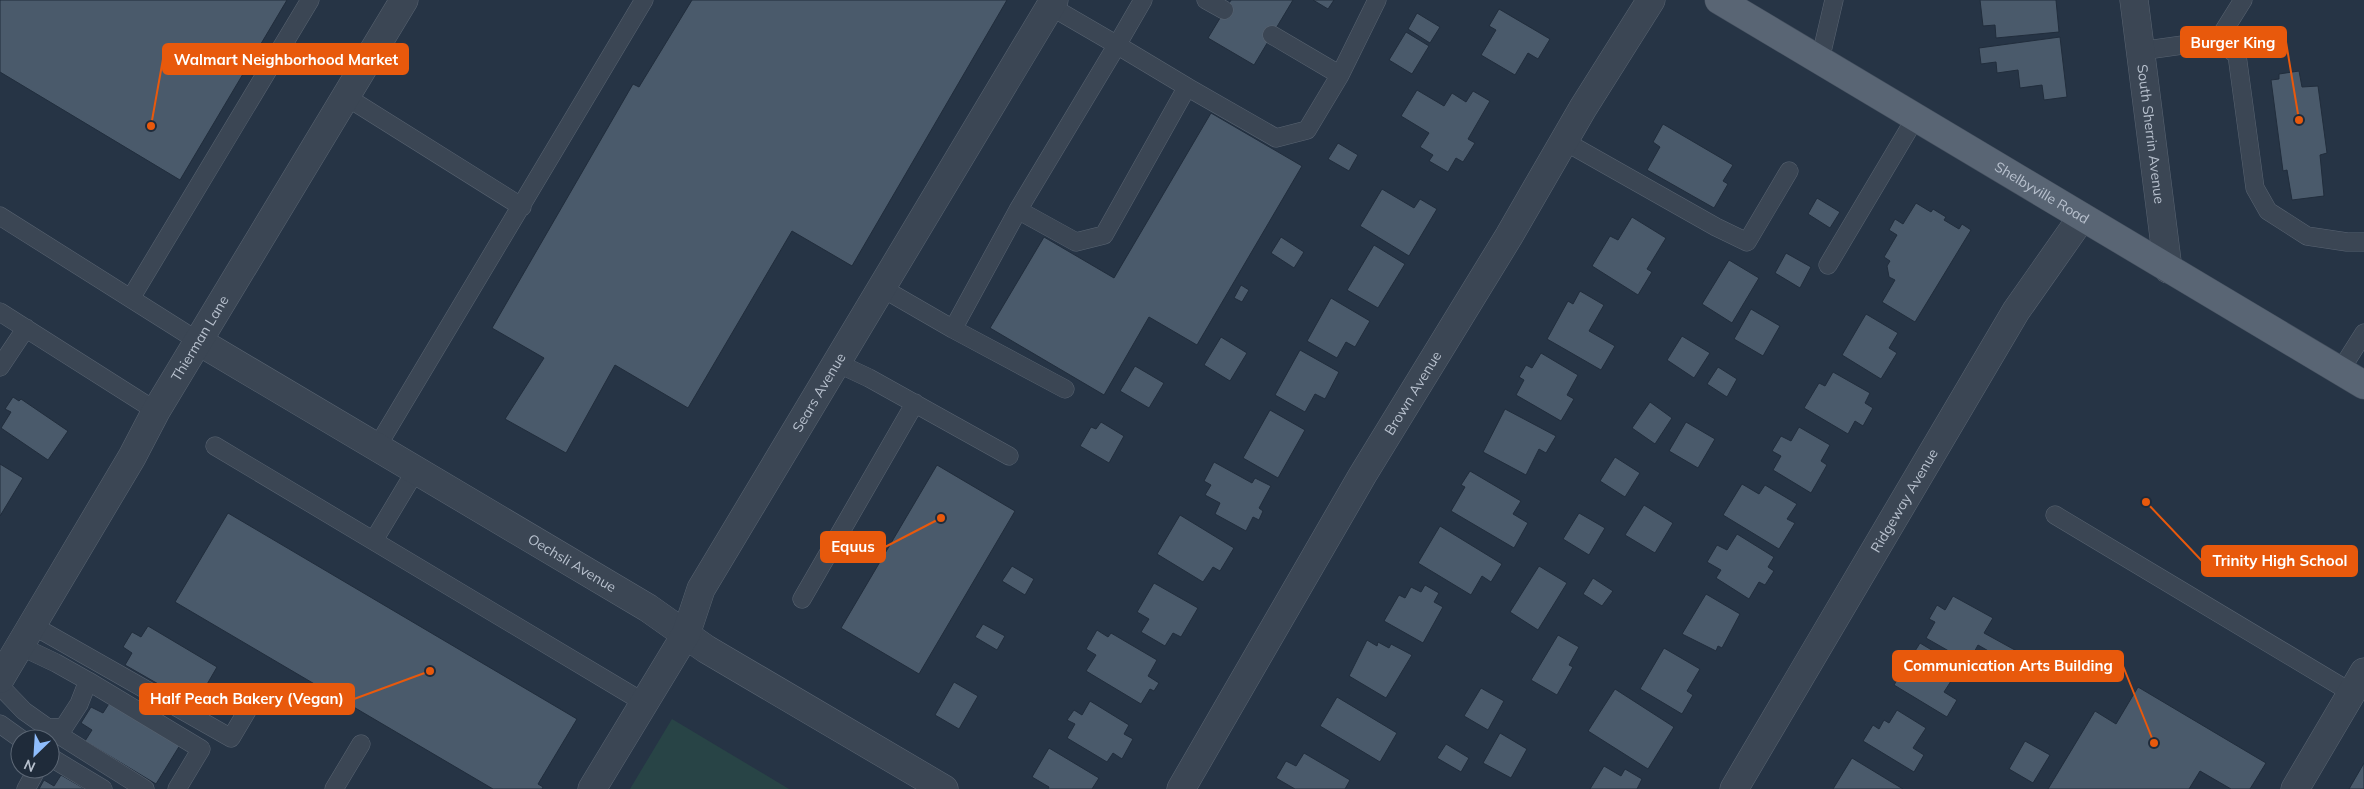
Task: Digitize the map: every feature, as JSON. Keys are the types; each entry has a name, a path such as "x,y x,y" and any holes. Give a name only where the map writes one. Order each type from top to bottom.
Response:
{"main road":[{"name":"Shelbyville Road","path":"1719,0 2364,385"}],"street":[{"name":"Thierman Lane","path":"13,651 132,456 156,411 404,0"},
{"name":"Brown Avenue","path":"1181,789 1362,476 1651,0"},
{"name":"South Sherrin Avenue","path":"2134,0 2168,268"},
{"name":"Sears Avenue","path":"592,789 643,702 686,634 701,589 1052,3"},
{"name":"Ridgeway Avenue","path":"1734,789 2016,311 2082,216"},
{"name":"Oechsli Avenue","path":"198,341 648,608 706,649 944,789"},
{"path":"2295,789 2358,682"}],"lane":[{"path":"131,298 310,0"},
{"path":"377,447 644,0"},
{"path":"953,328 1018,210 1143,0"},
{"path":"1206,0 1224,10"},
{"path":"1052,3 1117,45 1276,138 1307,130 1340,75 1377,0"},
{"path":"1820,60 1834,0"},
{"path":"2218,40 2243,0"},
{"path":"1272,35 1340,75"},
{"path":"2140,51 2218,40 2238,55 2255,188 2268,211 2307,236 2347,242 2364,242"},
{"path":"1018,210 1076,242 1104,235 1187,87"},
{"path":"345,96 522,207"},
{"path":"1828,265 1916,117"},
{"path":"1564,141 1716,227 1747,242 1789,171"},
{"path":"0,216 198,341"},
{"path":"882,288 1065,389"},
{"path":"0,312 156,411"},
{"path":"0,367 26,328"},
{"path":"2340,371 2364,333"},
{"path":"836,363 869,378 1009,456"},
{"path":"802,599 915,403"},
{"path":"215,446 643,702"},
{"path":"374,540 416,470"},
{"path":"2055,515 2358,682"},
{"path":"13,651 56,663 201,749 177,789"},
{"path":"13,651 231,738 247,711"},
{"path":"48,728 64,727 79,704 88,681"},
{"path":"0,686 24,711 145,789"},
{"path":"334,789 361,744"},
{"path":"60,763 103,789"}],"green space":[{"path":"672,719 789,789 630,789"}],"building":[{"path":"0,0 287,0 180,180 0,72"},
{"path":"692,0 1007,0 852,266 792,231 688,408 615,365 566,453 505,419 544,358 492,328 633,84 639,87"},
{"path":"1231,0 1293,0 1254,65 1208,38"},
{"path":"1313,0 1334,0 1328,9"},
{"path":"1980,0 2056,0 2059,32 1996,38 1995,25 1983,26"},
{"path":"1499,9 1550,39 1538,59 1528,53 1515,75 1481,55 1496,30 1489,26"},
{"path":"1417,13 1440,27 1430,43 1408,29"},
{"path":"1406,32 1429,46 1412,74 1389,60"},
{"path":"2060,37 2067,97 2044,100 2042,85 2020,88 2018,70 1997,73 1996,62 1981,64 1979,48"},
{"path":"2299,71 2302,87 2318,86 2327,153 2320,155 2324,196 2292,200 2287,170 2283,171 2271,80 2279,79 2279,74"},
{"path":"1417,90 1444,106 1452,93 1466,102 1473,91 1490,101 1468,139 1475,143 1463,162 1456,158 1448,172 1429,161 1433,155 1420,147 1429,133 1401,116"},
{"path":"1211,113 1302,166 1197,345 1149,317 1104,395 990,328 1044,237 1114,278"},
{"path":"1663,124 1733,165 1723,181 1728,184 1714,208 1647,170 1660,147 1653,142"},
{"path":"1338,143 1358,155 1349,171 1328,159"},
{"path":"1382,189 1414,208 1420,199 1437,209 1409,256 1360,226"},
{"path":"1817,198 1840,212 1830,228 1808,214"},
{"path":"1916,203 1931,212 1933,209 1946,217 1944,220 1959,229 1962,224 1971,230 1915,322 1882,302 1895,280 1889,277 1887,266 1890,261 1884,257 1897,235 1889,230 1895,219 1903,224"},
{"path":"1632,217 1666,238 1647,269 1652,272 1638,295 1592,266 1610,236 1618,240"},
{"path":"1281,237 1304,252 1294,268 1271,253"},
{"path":"1374,245 1405,264 1378,308 1347,290"},
{"path":"1786,253 1811,267 1800,288 1775,273"},
{"path":"1729,260 1759,278 1732,323 1702,304"},
{"path":"1241,285 1249,290 1242,302 1234,298"},
{"path":"1580,291 1604,305 1589,331 1615,346 1601,370 1547,339 1568,301 1573,304"},
{"path":"1331,298 1370,321 1355,347 1346,342 1337,358 1307,341"},
{"path":"1751,309 1780,326 1763,356 1734,339"},
{"path":"1866,314 1898,333 1889,348 1897,353 1881,379 1842,355"},
{"path":"1682,336 1710,353 1694,378 1667,360"},
{"path":"1221,337 1247,353 1230,381 1204,365"},
{"path":"1300,350 1339,372 1325,399 1315,394 1305,412 1275,395"},
{"path":"1541,353 1578,375 1567,395 1574,399 1561,421 1516,395 1524,380 1519,377 1526,365 1532,368"},
{"path":"1135,366 1164,383 1149,408 1120,391"},
{"path":"1718,367 1737,379 1727,397 1707,384"},
{"path":"1833,372 1870,393 1865,403 1873,408 1863,426 1855,421 1848,434 1804,408 1819,383 1825,386"},
{"path":"13,397 19,401 21,399 68,431 48,460 1,428 11,412 5,409"},
{"path":"1650,402 1672,418 1655,444 1632,428"},
{"path":"1505,409 1556,436 1546,453 1539,449 1526,475 1483,452"},
{"path":"1270,410 1305,430 1278,478 1243,458"},
{"path":"1101,422 1124,436 1109,463 1080,446 1091,427 1096,429"},
{"path":"1686,422 1715,439 1698,468 1669,451"},
{"path":"1799,427 1830,445 1821,461 1827,465 1811,493 1773,470 1781,456 1772,451 1781,436 1791,441"},
{"path":"1615,457 1640,473 1625,497 1600,481"},
{"path":"1214,462 1252,483 1255,478 1271,486 1259,508 1263,511 1259,520 1253,517 1246,531 1215,514 1220,503 1205,495 1211,485 1204,481"},
{"path":"0,464 23,478 0,516"},
{"path":"937,465 1015,511 919,674 841,628"},
{"path":"1470,471 1521,501 1513,514 1528,523 1514,548 1451,511 1465,487 1461,485"},
{"path":"1742,484 1759,494 1765,485 1797,504 1787,519 1795,523 1779,549 1723,515"},
{"path":"1644,505 1673,523 1655,553 1625,535"},
{"path":"228,513 577,719 538,784 543,787 542,789 493,789 175,602"},
{"path":"1579,513 1605,528 1589,555 1563,539"},
{"path":"1180,515 1234,548 1220,571 1213,567 1203,582 1157,554"},
{"path":"1440,526 1502,564 1491,582 1482,576 1471,595 1418,563"},
{"path":"1737,534 1774,557 1768,567 1774,571 1765,585 1759,582 1749,599 1716,578 1721,570 1707,562 1717,545 1727,550"},
{"path":"1012,566 1034,579 1025,595 1002,581"},
{"path":"1539,566 1567,583 1538,630 1510,612"},
{"path":"1593,578 1613,591 1602,606 1583,594"},
{"path":"1154,583 1198,608 1181,637 1173,633 1165,646 1141,632 1149,619 1137,612"},
{"path":"1425,585 1439,593 1434,602 1443,607 1423,643 1384,621 1399,595 1405,598 1411,587 1421,592"},
{"path":"1706,594 1740,614 1722,648 1718,646 1716,651 1682,634"},
{"path":"1953,596 1993,618 1984,633 2024,655 2009,681 1991,671 1999,657 1978,645 1971,658 1964,654 1961,658 1926,638 1935,622 1929,619 1937,605 1945,610"},
{"path":"983,624 1005,636 997,650 975,637"},
{"path":"148,626 217,667 195,705 125,665 132,653 123,647 132,632 141,637"},
{"path":"1097,630 1108,637 1111,633 1157,660 1148,676 1159,683 1154,691 1150,689 1141,704 1086,671 1096,655 1086,649"},
{"path":"1558,635 1579,647 1569,665 1573,667 1557,695 1531,680"},
{"path":"1367,640 1377,646 1378,642 1389,648 1391,644 1412,655 1386,698 1349,676"},
{"path":"1920,643 1960,667 1944,692 1957,700 1947,717 1894,685"},
{"path":"1664,648 1700,669 1687,691 1693,695 1682,714 1640,689"},
{"path":"954,682 978,696 959,729 935,715"},
{"path":"2138,687 2266,763 2250,789 2231,789 2200,771 2189,789 2048,789 2095,711 2116,724"},
{"path":"1481,688 1504,701 1488,730 1464,716"},
{"path":"1615,689 1674,727 1648,769 1588,731"},
{"path":"1337,697 1397,733 1380,762 1320,726"},
{"path":"1090,701 1129,725 1124,734 1133,739 1122,759 1113,753 1107,762 1067,738 1075,724 1067,720 1074,710 1082,715"},
{"path":"110,702 180,745 156,784 85,741 92,730 81,723 91,707 103,713"},
{"path":"1897,710 1926,728 1913,748 1924,755 1914,772 1863,741 1873,725 1879,729 1884,720 1889,723"},
{"path":"1500,733 1527,749 1511,778 1483,763"},
{"path":"2025,741 2050,755 2033,783 2009,769"},
{"path":"1446,744 1469,758 1461,772 1437,758"},
{"path":"1049,748 1099,778 1092,789 1048,789 1049,787 1032,777"},
{"path":"1304,753 1350,780 1345,789 1295,789 1276,778 1286,761 1296,766"},
{"path":"1852,758 1903,789 1833,789"},
{"path":"2364,763 2364,789 2349,789"},
{"path":"1604,766 1621,776 1625,769 1642,779 1637,789 1590,789"},
{"path":"61,775 85,789 39,789 44,780 54,786"}],"place":[{"name":"Burger King","path":"2299,120"},
{"name":"Walmart Neighborhood Market","path":"151,126"},
{"name":"Trinity High School","path":"2146,502"},
{"name":"Equus","path":"941,518"},
{"name":"Half Peach Bakery (Vegan)","path":"430,671"},
{"name":"Communication Arts Building","path":"2154,743"}]}
